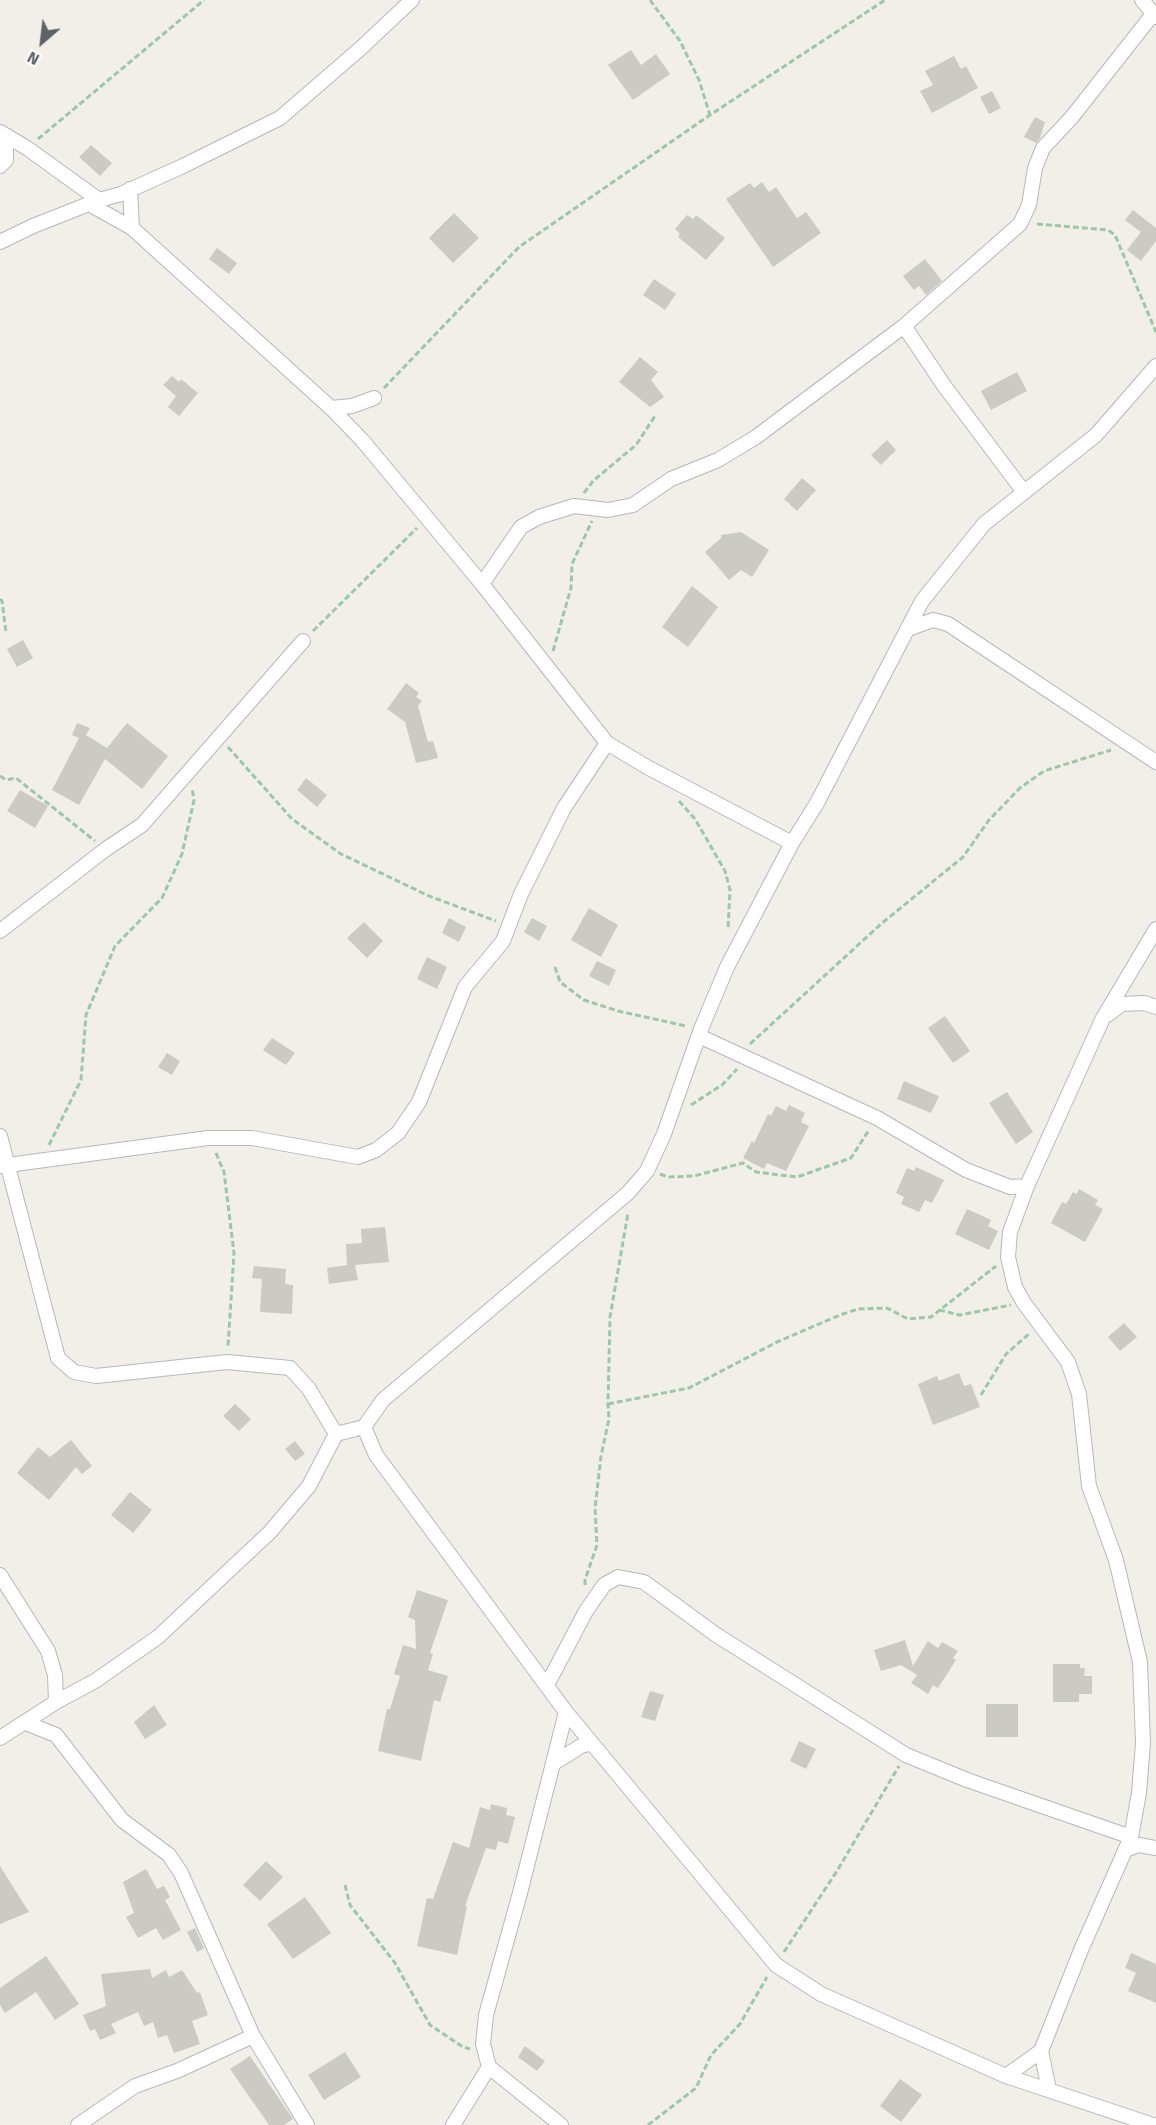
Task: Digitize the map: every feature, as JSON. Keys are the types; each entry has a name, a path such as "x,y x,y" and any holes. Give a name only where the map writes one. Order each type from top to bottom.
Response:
{"street":[{"path":"0,242 33,226 183,166 280,118 362,48 412,0"},
{"path":"482,584 521,527 538,517 573,506 608,510 633,505 671,479 718,460 756,437 904,326 1020,224 1029,205 1035,168 1043,148 1072,117 1155,15 1142,0"},
{"path":"3,134 27,148 94,202 132,228 331,408 362,440 482,584 607,743 647,767 792,843"},
{"path":"0,166 6,160 3,134"},
{"path":"130,189 132,228"},
{"path":"904,326 945,387 1024,492"},
{"path":"0,1738 56,1702 95,1681 158,1637 270,1532 309,1486 336,1434 364,1427 383,1400 628,1193 647,1171 664,1134 700,1032 727,967 792,843 817,803 922,601 984,524 1096,435 1156,366"},
{"path":"331,408 352,406 374,398"},
{"path":"908,629 933,620 948,624 1156,762"},
{"path":"0,931 106,849 142,825 303,641"},
{"path":"4,1165 208,1137 252,1138 358,1157 376,1150 398,1133 419,1102 465,987 503,941 521,894 564,808 607,743"},
{"path":"1006,2076 1041,2051 1081,1950 1128,1844 1139,1793 1143,1743 1140,1662 1116,1560 1089,1486 1079,1394 1068,1362 1024,1303 1015,1287 1008,1257 1010,1233 1027,1186 1103,1018 1156,929"},
{"path":"1103,1018 1122,1004 1144,1003 1156,1007"},
{"path":"700,1032 877,1118 966,1170 1010,1187 1027,1186"},
{"path":"0,1136 4,1165 58,1358 74,1372 96,1377 227,1362 290,1368 309,1389 336,1434"},
{"path":"364,1427 376,1455 566,1712 776,1965 821,1994 1006,2076 1153,2125"},
{"path":"0,1575 48,1651 55,1675 56,1702"},
{"path":"547,1685 586,1611 604,1585 618,1577 644,1582 715,1634 906,1755 1128,1844 1156,1848"},
{"path":"561,2125 488,2061 483,2044 486,2015 566,1712"},
{"path":"26,1723 56,1735 122,1820 169,1855 181,1873 253,2036 307,2125"},
{"path":"554,1763 581,1746 592,1743"},
{"path":"78,2125 135,2086 177,2071 253,2036"},
{"path":"1041,2051 1049,2090"},
{"path":"453,2125 488,2061"}],"path":[{"path":"27,148 204,0"},
{"path":"650,0 680,41 699,80 710,115"},
{"path":"374,398 519,247 710,115 885,0"},
{"path":"1020,224 1108,230 1115,235 1156,332"},
{"path":"573,506 593,481 636,445 655,416"},
{"path":"554,658 553,646 571,588 572,564 597,508"},
{"path":"303,641 427,518"},
{"path":"0,599 6,632"},
{"path":"219,737 292,819 341,854 429,896 509,926"},
{"path":"740,1053 881,924 963,857 989,820 1020,788 1044,771 1128,745"},
{"path":"41,1160 81,1080 86,1015 115,946 162,898 182,854 194,800 190,770"},
{"path":"0,776 6,780 16,778 106,849"},
{"path":"671,793 695,819 725,871 730,890 728,934"},
{"path":"555,967 560,982 584,1000 700,1032"},
{"path":"686,1112 692,1103 722,1085 737,1069 756,1061"},
{"path":"647,1171 668,1176 694,1176 743,1163 756,1172 797,1177 851,1158 877,1118"},
{"path":"208,1137 224,1172 234,1253 227,1362"},
{"path":"586,1611 585,1580 597,1545 595,1508 601,1456 609,1419 610,1317 628,1220 628,1193"},
{"path":"608,1404 689,1388 777,1342 858,1309 887,1308 908,1319 931,1317 1008,1257"},
{"path":"939,1310 960,1315 1024,1303"},
{"path":"981,1395 1006,1354 1040,1324"},
{"path":"648,2125 696,2088 711,2055 740,2024 769,1973 837,1871 889,1780 906,1755"},
{"path":"345,1885 350,1905 395,1963 429,2025 488,2061"}],"building":[{"path":"631,50 641,65 656,54 670,74 633,100 608,65"},
{"path":"954,56 961,69 966,66 978,88 932,113 920,91 933,85 925,71"},
{"path":"992,91 1001,108 989,114 980,97"},
{"path":"1035,117 1045,122 1036,143 1024,137"},
{"path":"91,145 112,163 100,176 79,157"},
{"path":"762,182 769,192 776,187 797,218 806,212 821,233 773,267 726,199 750,183 754,188"},
{"path":"1133,210 1156,228 1156,241 1141,261 1127,250 1141,232 1125,220"},
{"path":"454,213 479,238 453,263 429,238"},
{"path":"687,215 693,219 696,215 725,238 706,260 678,237 680,234 675,229"},
{"path":"217,248 237,263 229,274 209,259"},
{"path":"925,259 942,281 926,295 919,286 914,290 903,276"},
{"path":"654,279 676,294 665,310 643,295"},
{"path":"640,357 658,372 651,380 664,397 650,407 619,382"},
{"path":"1017,372 1027,391 991,410 981,391"},
{"path":"172,376 179,382 181,379 198,393 179,416 168,407 176,396 163,385"},
{"path":"887,440 896,450 881,465 871,455"},
{"path":"802,478 816,490 797,511 784,499"},
{"path":"741,532 769,550 752,577 741,570 729,580 705,552 721,538 721,535"},
{"path":"692,586 718,607 688,647 662,627"},
{"path":"23,640 33,658 17,667 7,649"},
{"path":"406,683 419,693 416,697 422,701 418,706 428,742 433,741 438,758 416,763 405,722 387,709"},
{"path":"77,723 90,728 86,735 107,748 127,723 168,756 142,789 105,759 79,805 52,790 79,738 72,735"},
{"path":"306,778 327,795 317,807 297,790"},
{"path":"20,790 48,806 35,828 7,811"},
{"path":"589,908 618,925 601,957 571,940"},
{"path":"449,918 466,927 459,942 442,933"},
{"path":"532,918 547,926 539,941 524,932"},
{"path":"364,922 383,941 367,958 347,938"},
{"path":"427,957 447,967 437,989 417,979"},
{"path":"597,961 616,970 609,986 589,976"},
{"path":"945,1016 970,1051 953,1063 928,1028"},
{"path":"272,1038 295,1053 286,1065 263,1050"},
{"path":"167,1053 180,1061 172,1075 158,1067"},
{"path":"904,1081 939,1096 931,1113 897,1099"},
{"path":"1007,1092 1033,1132 1016,1144 989,1103"},
{"path":"789,1105 805,1113 801,1122 809,1126 786,1171 767,1163 764,1169 743,1158 752,1141 754,1143 768,1114 771,1116 776,1106 786,1111"},
{"path":"916,1167 944,1180 932,1203 925,1200 919,1212 901,1204 904,1197 896,1193 907,1168 914,1171"},
{"path":"1079,1189 1098,1200 1095,1205 1103,1209 1085,1242 1051,1223 1062,1202 1066,1204 1073,1192 1076,1194"},
{"path":"967,1209 991,1220 988,1226 998,1231 989,1250 955,1234"},
{"path":"385,1227 389,1262 355,1265 358,1280 329,1284 327,1268 347,1265 346,1244 362,1243 361,1229"},
{"path":"254,1266 286,1269 285,1284 293,1285 292,1314 260,1312 262,1279 252,1278"},
{"path":"1124,1323 1137,1337 1120,1351 1108,1337"},
{"path":"959,1373 964,1386 971,1384 980,1407 933,1425 918,1384 937,1376 939,1381"},
{"path":"235,1404 251,1419 239,1431 223,1416"},
{"path":"71,1440 92,1466 82,1474 76,1467 49,1500 17,1473 38,1447 50,1457"},
{"path":"295,1441 305,1454 295,1461 285,1449"},
{"path":"130,1492 152,1510 133,1533 111,1515"},
{"path":"417,1590 448,1600 430,1653 433,1654 428,1670 448,1676 440,1702 434,1700 421,1761 378,1751 387,1709 390,1709 400,1676 394,1674 403,1645 416,1649 415,1620 408,1617"},
{"path":"905,1640 913,1666 928,1641 938,1648 942,1642 958,1651 953,1658 956,1660 938,1688 933,1685 928,1694 911,1683 917,1675 901,1665 881,1671 874,1650"},
{"path":"1053,1664 1080,1664 1080,1668 1085,1668 1084,1676 1092,1676 1092,1694 1079,1694 1079,1702 1053,1702"},
{"path":"650,1691 664,1695 655,1721 641,1717"},
{"path":"986,1704 1018,1704 1018,1737 986,1737"},
{"path":"154,1705 167,1725 145,1739 134,1722"},
{"path":"799,1741 816,1749 806,1769 790,1761"},
{"path":"491,1804 507,1808 506,1815 515,1817 508,1844 498,1841 496,1850 486,1848 465,1906 467,1906 457,1955 417,1946 427,1898 433,1899 453,1842 469,1848 480,1807 490,1810"},
{"path":"266,1861 283,1877 260,1901 243,1885"},
{"path":"0,1866 29,1912 0,1924"},
{"path":"146,1869 157,1889 164,1886 170,1897 165,1900 181,1930 163,1940 156,1928 138,1938 126,1917 134,1913 123,1882"},
{"path":"305,1897 331,1933 293,1959 267,1924"},
{"path":"195,1928 204,1948 197,1952 187,1932"},
{"path":"1131,1953 1156,1964 1156,2003 1128,1991 1136,1973 1125,1968"},
{"path":"46,1956 79,2004 55,2020 36,1992 5,2013 0,2005 0,1988"},
{"path":"150,1969 152,1978 166,1970 169,1977 182,1970 197,1993 200,1992 208,2015 192,2021 200,2044 174,2053 167,2035 158,2038 153,2022 144,2026 138,2012 111,2024 116,2033 100,2040 95,2029 90,2031 83,2015 106,2006 101,1974"},
{"path":"525,2046 545,2061 537,2071 518,2057"},
{"path":"345,2052 361,2077 324,2100 308,2075"},
{"path":"250,2056 293,2119 284,2125 269,2125 230,2069"},
{"path":"900,2079 922,2095 901,2122 880,2106"}]}
